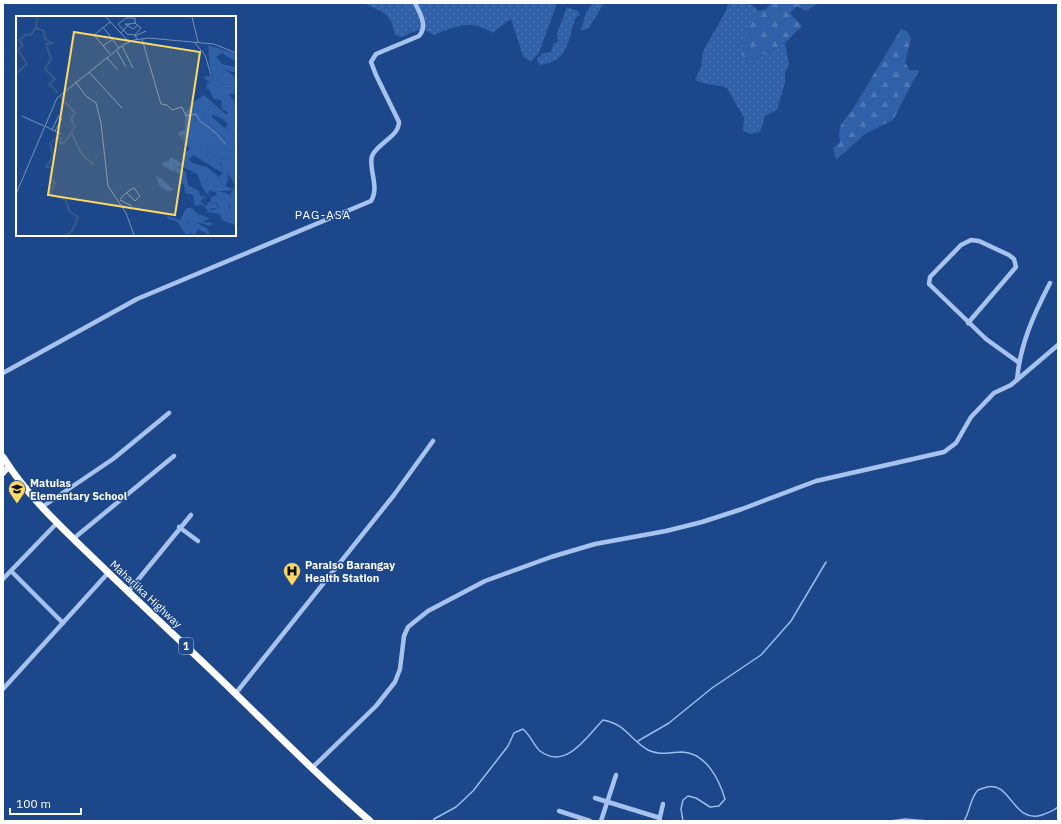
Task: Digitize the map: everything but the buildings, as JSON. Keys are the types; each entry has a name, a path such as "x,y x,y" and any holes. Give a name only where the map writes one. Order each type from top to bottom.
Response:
{"highway":[{"name":"Maharlika Highway","path":"3,457 42,507 73,539 236,693 312,768 370,821"}],"main road":[{"path":"3,473 9,466"}],"street":[{"path":"3,373 149,293 371,201 374,197 375,190 372,158 376,151 397,129 399,122 371,62 376,54 419,36 422,32 423,26 421,15 414,3"},
{"path":"968,322 1016,268 1014,259 1009,255 975,240 968,241 961,245 929,281 931,287 968,322 986,339 1018,362"},
{"path":"1017,380 1018,362 1027,331 1050,283"},
{"path":"312,768 376,706 395,682 400,669 405,631 418,618 428,611 485,582 551,557 595,544 666,531 702,522 742,509 816,481 944,452 956,443 971,417 994,393 1017,380 1058,346"},
{"path":"42,507 113,459 169,413"},
{"path":"236,693 394,495 433,441"},
{"path":"73,539 174,456"},
{"path":"128,592 179,527 191,515"},
{"path":"3,579 57,523"},
{"path":"179,527 198,541"},
{"path":"10,571 63,623"},
{"path":"3,689 108,573"},
{"path":"601,821 616,775"},
{"path":"595,798 659,819 663,804"},
{"path":"559,811 590,821"}],"green space":[{"path":"363,3 557,3 539,53 531,62 523,56 511,19 492,33 477,26 463,25 434,35 426,31 418,31 402,37 395,35 394,28 385,14"},
{"path":"593,3 608,3 603,5 588,29 581,30 586,12"},
{"path":"728,3 749,3 759,11 755,19 754,61 761,55 785,43 789,64 785,73 785,83 777,110 765,116 760,132 751,134 743,131 744,118 727,88 695,80 701,67 703,51 726,11"},
{"path":"771,3 819,3 806,11 797,6 790,13 802,26 785,43 761,55 754,61 743,58 740,51 749,28 759,11 766,9"},
{"path":"567,7 578,11 580,15 575,18 568,43 561,55 556,60 539,65 537,59 543,53 551,52 553,44 558,41 557,33"},
{"path":"901,29 907,31 911,38 905,63 910,70 919,70 893,120 865,134 836,160 833,148 840,142 839,133 841,126"}],"waterway":[{"path":"638,741 669,723 712,688 761,655 791,621 826,562"},
{"path":"433,821 456,807 473,791 508,746 514,733 523,729 540,751 550,756 559,757 575,749 603,720 617,725 642,746 652,752 690,753 705,762 710,768 719,783 725,799 719,806 710,807 696,798 688,796 683,800 681,809 683,821"},
{"path":"964,821 975,793 978,790 987,787 995,787 1002,790 1018,809 1025,814 1032,816 1042,815 1058,807"},
{"path":"890,821 905,819 929,821"}],"place":[{"name":"Matulas Elementary School","path":"17,504"},
{"name":"Paraiso Barangay Health Station","path":"292,586"}],"district":[{"name":"PAG-ASA","path":"323,215"}]}
